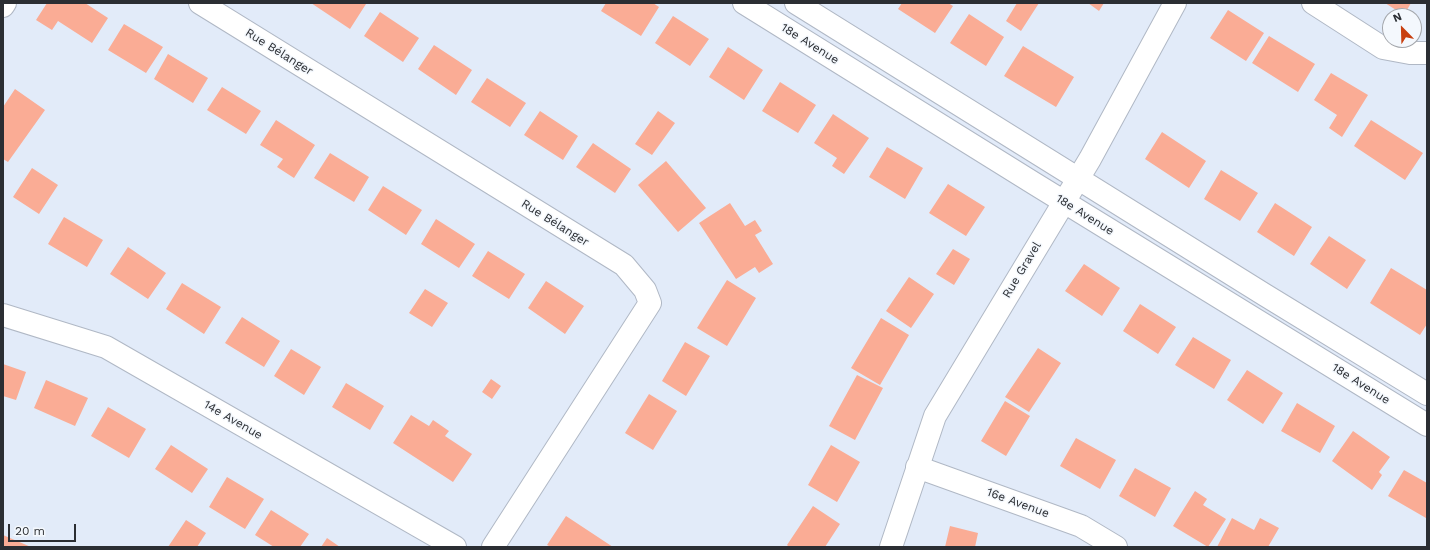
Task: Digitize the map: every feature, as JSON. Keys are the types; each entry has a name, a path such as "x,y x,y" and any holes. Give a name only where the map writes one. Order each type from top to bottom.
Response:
{"street":[{"name":"Rue Bélanger","path":"200,3 624,265 645,290 650,303 493,547"},
{"name":"18e Avenue","path":"744,3 1427,425"},
{"path":"796,3 1427,394"},
{"name":"Rue Gravel","path":"891,547 935,416 1092,155 1175,3"},
{"path":"1313,3 1383,48 1410,53 1427,53"},
{"name":"14e Avenue","path":"3,315 106,347 455,547"},
{"name":"16e Avenue","path":"917,467 1081,526 1116,547"}],"building":[{"path":"47,3 85,3 108,18 92,43 58,21 52,30 36,20"},
{"path":"311,3 364,3 366,4 350,29"},
{"path":"606,3 653,3 659,7 641,36 601,11"},
{"path":"902,3 948,3 953,6 935,33 898,9"},
{"path":"1017,3 1039,3 1021,31 1006,21"},
{"path":"1088,3 1104,3 1099,11"},
{"path":"1385,3 1411,3 1408,8 1393,8"},
{"path":"1228,10 1264,33 1246,61 1210,38"},
{"path":"380,12 419,38 403,62 364,36"},
{"path":"969,14 1004,37 986,66 950,43"},
{"path":"673,16 709,39 690,66 655,43"},
{"path":"124,24 163,47 146,73 108,50"},
{"path":"1269,36 1315,64 1298,92 1252,63"},
{"path":"434,45 472,70 456,95 418,69"},
{"path":"1023,46 1074,77 1056,107 1004,76"},
{"path":"728,47 763,70 744,100 709,77"},
{"path":"168,54 208,78 193,103 154,79"},
{"path":"1331,73 1368,95 1342,137 1329,128 1337,115 1314,100"},
{"path":"487,78 526,103 510,127 471,102"},
{"path":"780,82 816,105 798,133 762,111"},
{"path":"222,87 261,111 246,134 207,110"},
{"path":"15,89 45,110 8,162 3,159 3,107"},
{"path":"540,111 578,136 563,160 524,135"},
{"path":"658,111 675,123 652,155 635,144"},
{"path":"833,114 869,138 844,174 832,166 837,158 814,143"},
{"path":"276,120 315,145 294,178 277,167 283,159 260,145"},
{"path":"1371,120 1423,153 1405,180 1354,146"},
{"path":"1162,132 1206,161 1189,188 1145,159"},
{"path":"593,143 631,169 615,193 576,167"},
{"path":"887,147 923,168 905,199 869,177"},
{"path":"330,153 369,177 354,202 314,178"},
{"path":"666,161 706,208 678,232 638,185"},
{"path":"32,168 58,185 39,214 13,197"},
{"path":"1221,170 1258,193 1240,221 1204,199"},
{"path":"948,184 985,207 966,236 929,213"},
{"path":"383,186 422,210 406,235 368,210"},
{"path":"730,203 745,226 755,220 762,231 755,235 773,264 759,273 755,267 736,279 699,223"},
{"path":"1275,203 1312,227 1294,256 1257,232"},
{"path":"64,217 103,240 87,267 48,244"},
{"path":"436,219 475,244 459,268 421,244"},
{"path":"1329,236 1366,260 1347,289 1310,264"},
{"path":"128,247 166,273 148,299 110,274"},
{"path":"953,249 970,259 954,285 936,274"},
{"path":"488,251 525,274 509,299 472,276"},
{"path":"1084,264 1120,288 1102,316 1065,291"},
{"path":"1391,268 1427,290 1427,324 1420,335 1370,303"},
{"path":"909,277 934,294 911,328 886,311"},
{"path":"727,280 756,298 727,346 697,328"},
{"path":"546,281 584,306 565,334 528,308"},
{"path":"182,283 221,307 204,334 166,309"},
{"path":"425,289 448,303 432,327 409,313"},
{"path":"1140,304 1176,327 1158,354 1123,331"},
{"path":"242,317 280,341 264,367 225,343"},
{"path":"881,318 909,335 880,385 851,368"},
{"path":"1193,337 1231,360 1214,389 1175,365"},
{"path":"685,342 710,356 686,396 662,381"},
{"path":"1038,348 1061,363 1029,412 1005,397"},
{"path":"291,349 321,367 304,395 274,376"},
{"path":"3,364 26,372 16,400 3,396"},
{"path":"1247,370 1283,393 1263,424 1227,400"},
{"path":"857,375 883,388 855,440 829,426"},
{"path":"491,379 501,386 492,399 482,392"},
{"path":"46,380 88,398 75,426 34,408"},
{"path":"346,383 384,406 370,430 332,407"},
{"path":"649,394 677,411 653,450 625,433"},
{"path":"1005,401 1030,416 1006,456 981,441"},
{"path":"1297,403 1335,426 1320,453 1281,431"},
{"path":"108,407 146,429 129,458 91,436"},
{"path":"411,415 429,426 433,420 449,431 445,436 472,454 453,482 393,443"},
{"path":"1353,431 1390,457 1379,472 1382,475 1372,490 1332,461"},
{"path":"1076,438 1116,460 1100,489 1060,466"},
{"path":"171,445 208,469 192,493 155,469"},
{"path":"831,445 860,462 837,502 808,485"},
{"path":"1135,468 1171,488 1155,517 1119,496"},
{"path":"1404,470 1427,483 1426,518 1388,496"},
{"path":"227,477 264,499 245,529 209,507"},
{"path":"1195,491 1207,499 1203,505 1226,519 1208,547 1173,526"},
{"path":"813,506 840,524 825,547 789,547 787,545"},
{"path":"271,510 309,534 300,547 274,547 255,535"},
{"path":"566,516 613,547 551,547 547,545"},
{"path":"1232,518 1254,530 1260,518 1279,528 1268,547 1217,547"},
{"path":"186,520 206,533 197,547 168,547"},
{"path":"950,526 978,533 975,547 945,547"},
{"path":"3,535 31,547 3,547"},
{"path":"327,538 340,547 321,547"}]}
